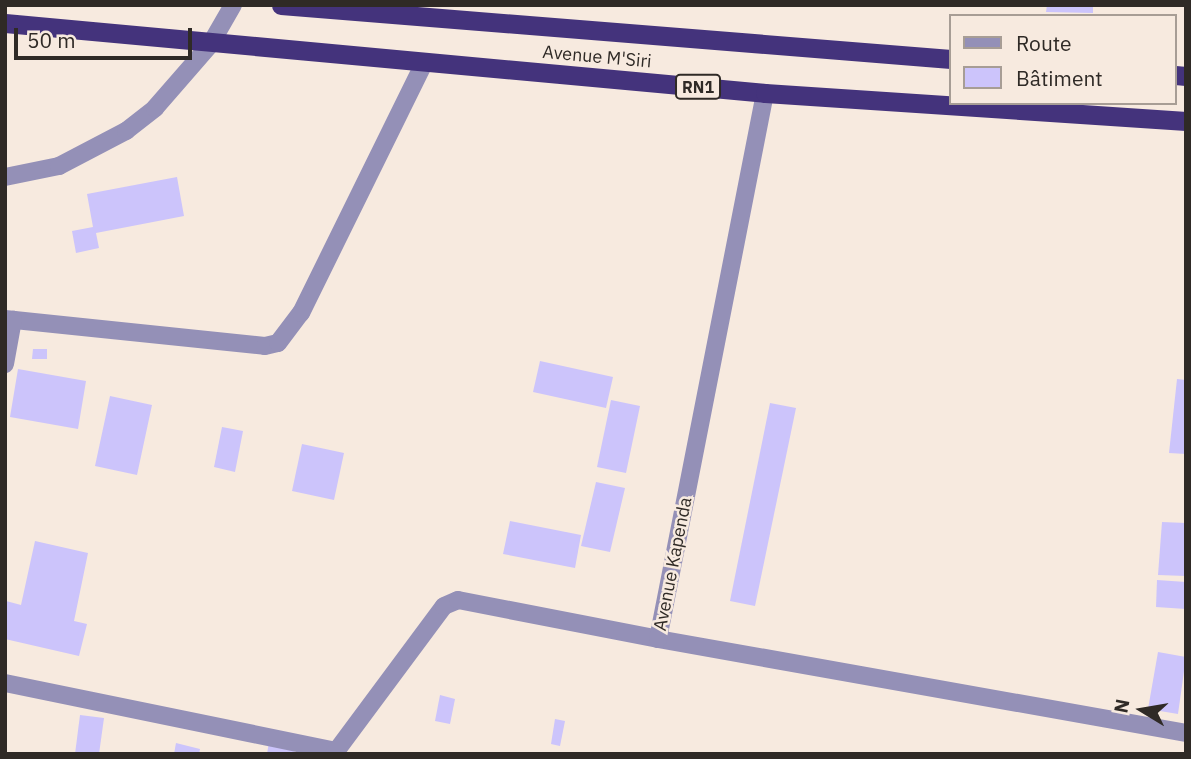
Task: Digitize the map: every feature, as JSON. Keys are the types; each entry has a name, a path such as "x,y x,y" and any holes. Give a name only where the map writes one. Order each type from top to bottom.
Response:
{"highway":[{"name":"Avenue M'Siri","path":"281,5 429,13 950,59"},
{"name":"Avenue M'Siri","path":"5,23 210,45 765,93 1186,121"}],"street":[{"path":"5,177 59,166 126,131 155,108 210,45 233,5"},
{"path":"5,363 9,320 278,343 301,313 424,63"},
{"name":"Avenue Kapenda","path":"335,752 444,606 458,600 658,639 765,93"},
{"path":"658,639 1186,733"},
{"path":"5,684 335,752"}],"building":[{"path":"1047,5 1093,5 1093,13 1046,12"},
{"path":"177,177 184,216 96,233 99,248 76,253 72,231 93,227 87,194"},
{"path":"33,349 47,349 47,359 32,359"},
{"path":"540,361 613,377 606,408 533,392"},
{"path":"18,369 86,381 78,429 10,417"},
{"path":"1177,379 1186,380 1186,454 1169,453"},
{"path":"110,396 152,405 137,475 95,466"},
{"path":"611,400 640,406 626,473 597,467"},
{"path":"770,403 796,408 755,606 730,601"},
{"path":"222,427 243,431 235,472 214,467"},
{"path":"302,444 344,453 334,500 292,491"},
{"path":"596,482 625,488 610,552 581,546"},
{"path":"510,521 581,535 575,568 503,554"},
{"path":"1162,522 1186,523 1186,576 1158,575"},
{"path":"35,541 88,553 74,621 87,624 79,656 5,639 6,601 21,605"},
{"path":"1157,580 1186,582 1186,609 1156,607"},
{"path":"1158,652 1186,657 1178,714 1148,709"},
{"path":"440,695 455,699 450,724 435,721"},
{"path":"80,715 104,718 99,754 75,754"},
{"path":"555,719 565,721 560,746 551,744"},
{"path":"269,742 296,746 294,754 267,754"},
{"path":"176,743 200,749 199,754 174,754"}]}
